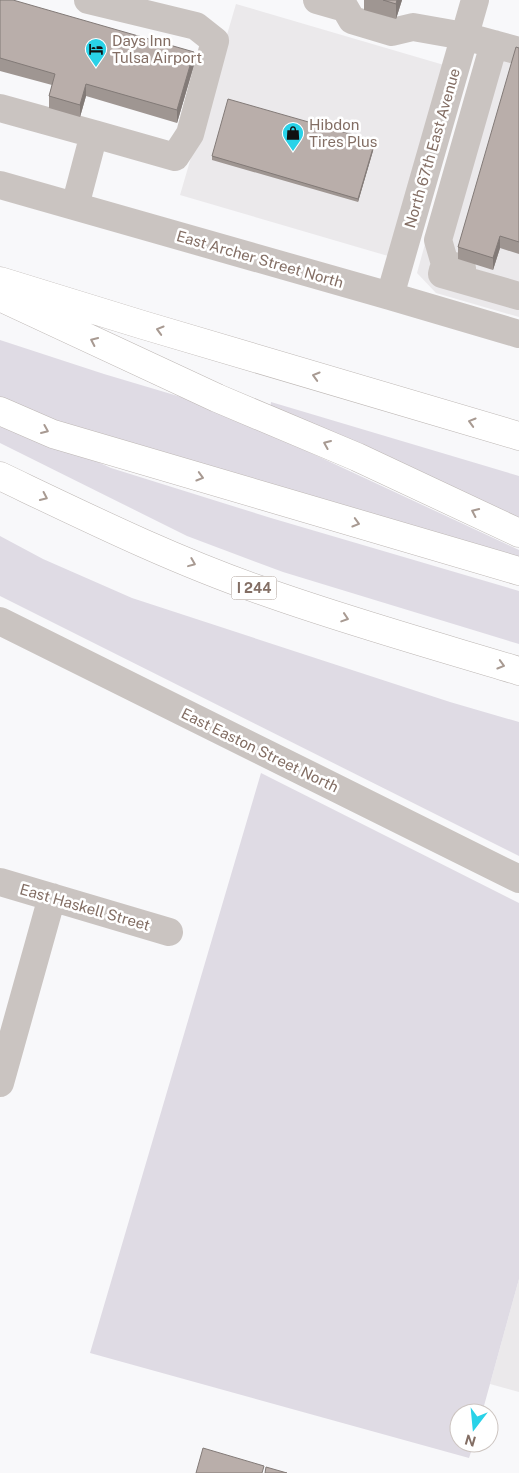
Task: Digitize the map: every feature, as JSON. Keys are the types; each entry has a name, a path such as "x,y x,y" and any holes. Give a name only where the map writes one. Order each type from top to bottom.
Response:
{"highway":[{"path":"0,281 519,436"},
{"path":"0,297 217,398 357,457 519,533"},
{"path":"0,411 53,434 519,571"},
{"name":"I 244","path":"0,476 151,546 262,591 371,627 519,670"}],"street":[{"path":"0,108 175,157 190,134 215,41 196,26 88,0"},
{"path":"317,0 345,8 352,20 392,32 413,27 464,36 506,48 447,208 438,240 453,266 442,274 519,296"},
{"name":"North 67th East Avenue","path":"390,296 475,0"},
{"path":"75,206 94,134"},
{"name":"East Archer Street North","path":"0,185 519,334"},
{"path":"417,200 447,208"},
{"path":"488,276 519,286"},
{"name":"East Easton Street North","path":"0,621 519,879"},
{"name":"East Haskell Street","path":"0,882 169,932"},
{"path":"0,1083 52,897"}],"shaded area":[{"name":"Hibdon Tires Plus","path":"236,4 444,65 388,256 180,195"},
{"path":"484,30 519,41 519,317 436,293 417,273"},
{"path":"0,340 208,405 519,550 519,562 59,422 0,399"},
{"path":"271,402 519,476 519,519 270,410"},
{"path":"0,424 69,449 111,468 271,518 519,591 519,644 283,572 187,536 0,443"},
{"path":"0,536 43,559 132,598 450,702 519,722 519,856 0,596"},
{"path":"261,773 519,903 519,1279 485,1403 449,1403 449,1452 90,1353"},
{"path":"519,1279 519,1392 490,1384"},
{"path":"451,1453 471,1453 469,1458"}],"building":[{"name":"Days Inn Tulsa Airport","path":"0,0 13,0 194,52 177,110 86,84 80,105 49,96 55,74 0,58"},
{"path":"383,0 397,0 396,4"},
{"path":"516,47 519,48 519,242 500,236 493,258 458,247"},
{"name":"Hibdon Tires Plus","path":"228,99 375,141 358,199 212,156"},
{"path":"203,1448 264,1466 262,1473 196,1473"},
{"path":"266,1467 287,1473 265,1473"}],"place":[{"name":"Days Inn Tulsa Airport","path":"96,68"},
{"name":"Hibdon Tires Plus","path":"293,152"}]}
